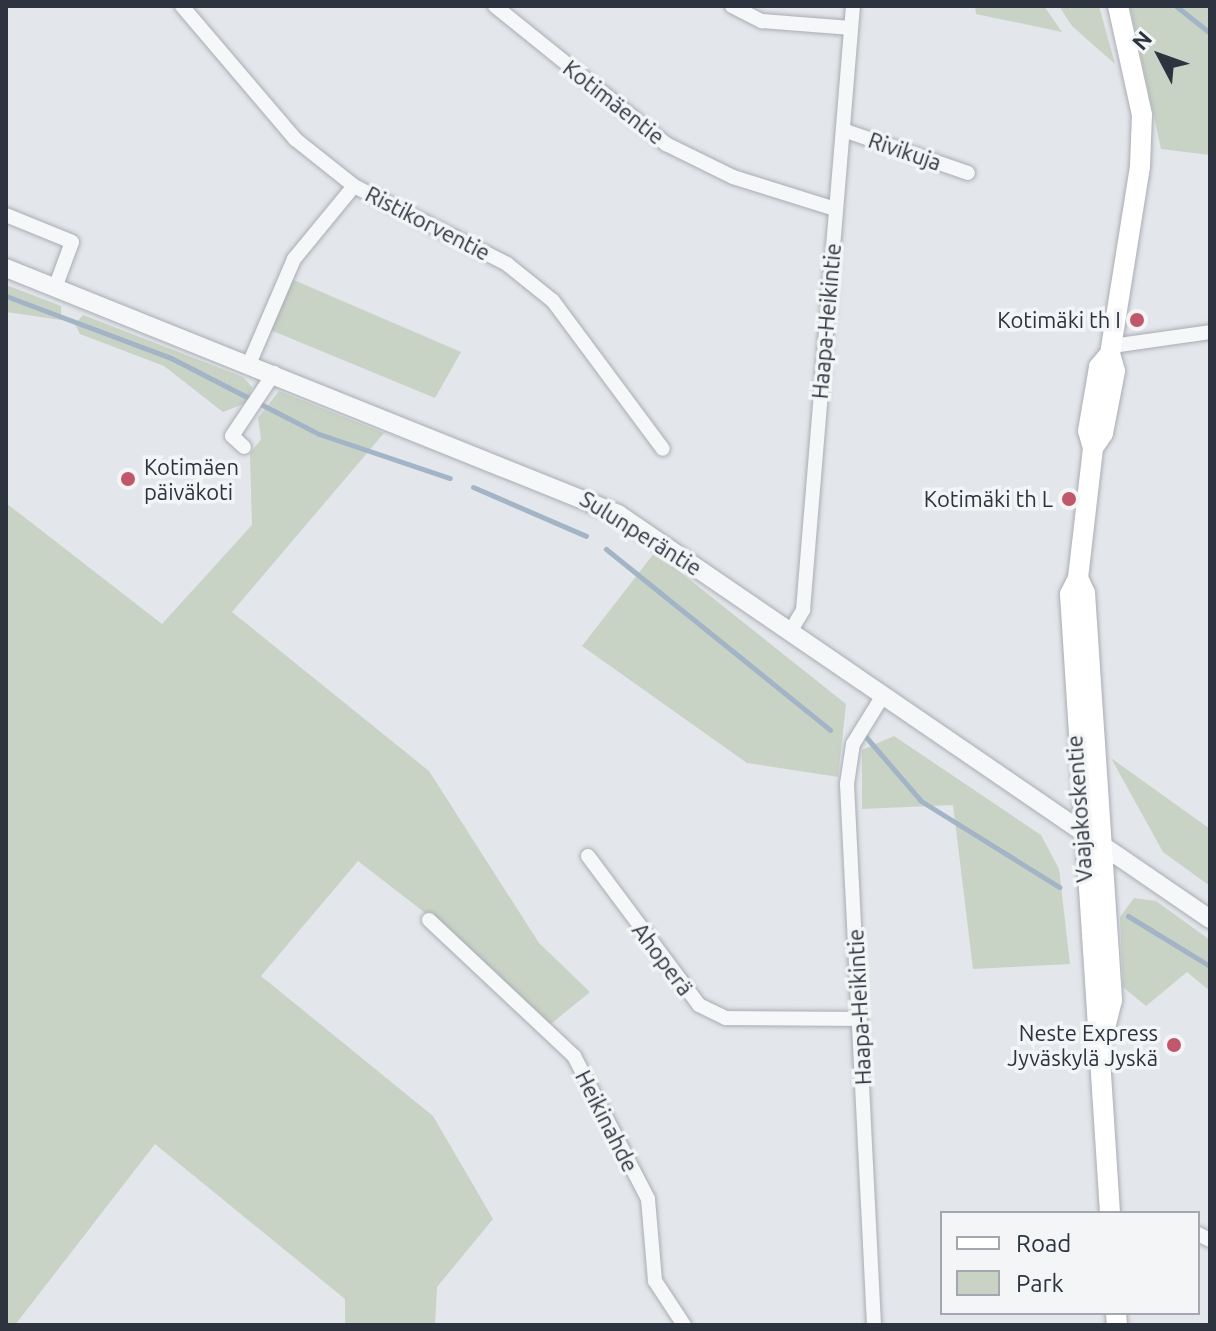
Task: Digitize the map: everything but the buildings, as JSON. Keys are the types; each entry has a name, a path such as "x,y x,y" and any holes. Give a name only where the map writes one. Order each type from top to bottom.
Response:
{"main road":[{"name":"Vaajakoskentie","path":"1110,1211 1102,1040 1112,1000 1089,832 1070,594 1078,578 1093,448 1103,433 1115,371 1111,350 1141,128 1118,6"}],"street":[{"name":"Ristikorventie","path":"182,6 295,139 354,186 507,264 553,301 663,449"},
{"name":"Kotimäentie","path":"495,6 666,144 733,177 835,209"},
{"path":"732,6 762,21 851,28"},
{"name":"Haapa-Heikintie","path":"790,632 803,610 853,6"},
{"name":"Rivikuja","path":"843,130 968,173"},
{"path":"249,364 294,259 354,186"},
{"path":"6,215 72,242 55,288"},
{"name":"Sulunperäntie","path":"6,268 572,490 1089,832 1210,919"},
{"path":"1111,350 1210,332"},
{"path":"244,447 232,436 274,373"},
{"name":"Haapa-Heikintie","path":"874,1325 847,784 853,744 882,697"},
{"name":"Ahoperä","path":"588,856 699,1005 726,1018 860,1019"},
{"name":"Heikinahde","path":"429,920 574,1056 648,1199 655,1281 684,1325"}],"green space":[{"path":"975,6 1044,6 1062,32 976,14"},
{"path":"1059,6 1099,6 1115,64 1072,26"},
{"path":"1130,6 1210,6 1210,155 1161,149"},
{"path":"289,278 461,352 435,398 268,329"},
{"path":"6,285 61,306 61,320 6,312"},
{"path":"83,315 243,377 252,387 246,403 223,412 164,366 80,334 75,324"},
{"path":"279,391 384,433 232,612 429,771 539,943 590,992 547,1027 429,916 358,861 261,976 433,1116 493,1219 437,1287 435,1325 345,1325 345,1299 155,1144 15,1325 6,1325 6,503 162,624 252,525 250,454 261,439 258,418"},
{"path":"655,552 846,704 838,777 747,763 582,646"},
{"path":"894,736 1041,835 1059,869 1070,964 973,969 953,805 862,809 862,750"},
{"path":"1111,758 1210,829 1210,886 1163,852"},
{"path":"1134,898 1156,901 1210,940 1210,991 1187,972 1146,1006 1123,987 1120,917"}],"waterway":[{"path":"1176,6 1210,33"},
{"path":"6,296 171,358 319,434 450,478"},
{"path":"473,487 586,536"},
{"path":"606,549 830,730"},
{"path":"866,737 921,801 1059,887"},
{"path":"1128,916 1210,966"}],"place":[{"name":"Kotimäki th I","path":"1137,320"},
{"name":"Kotimäen päiväkoti","path":"128,479"},
{"name":"Kotimäki th L","path":"1069,499"},
{"name":"Neste Express Jyväskylä Jyskä","path":"1174,1045"}]}
